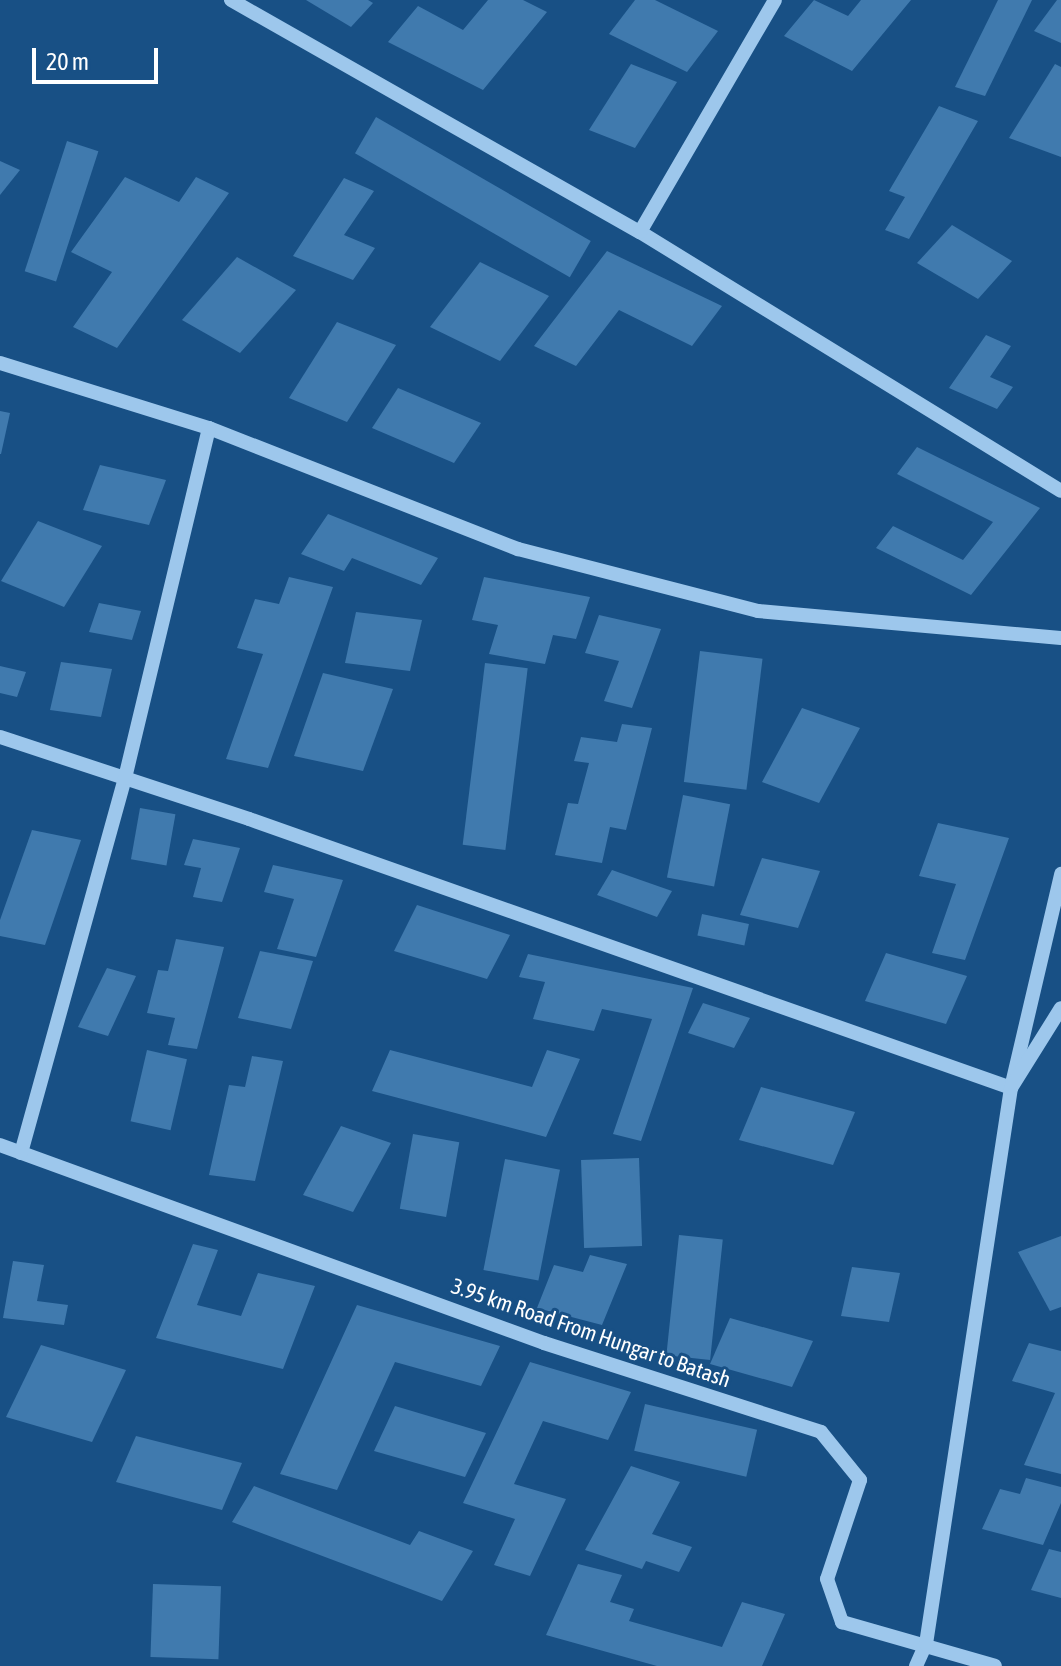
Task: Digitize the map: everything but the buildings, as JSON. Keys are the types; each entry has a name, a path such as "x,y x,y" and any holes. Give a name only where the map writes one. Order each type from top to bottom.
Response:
{"street":[{"path":"231,0 640,232 1061,491"},
{"path":"640,232 775,0"},
{"path":"0,363 209,428 518,549 758,611 1061,638"},
{"path":"21,1153 125,778 209,428"},
{"path":"0,737 1011,1088"},
{"path":"916,1666 926,1644 1011,1088 1061,874"},
{"path":"1011,1088 1061,1008"},
{"name":"3.95 km Road From Hungar to Batash","path":"0,1145 544,1343 821,1432 860,1480 827,1579 842,1622 995,1666"}]}
